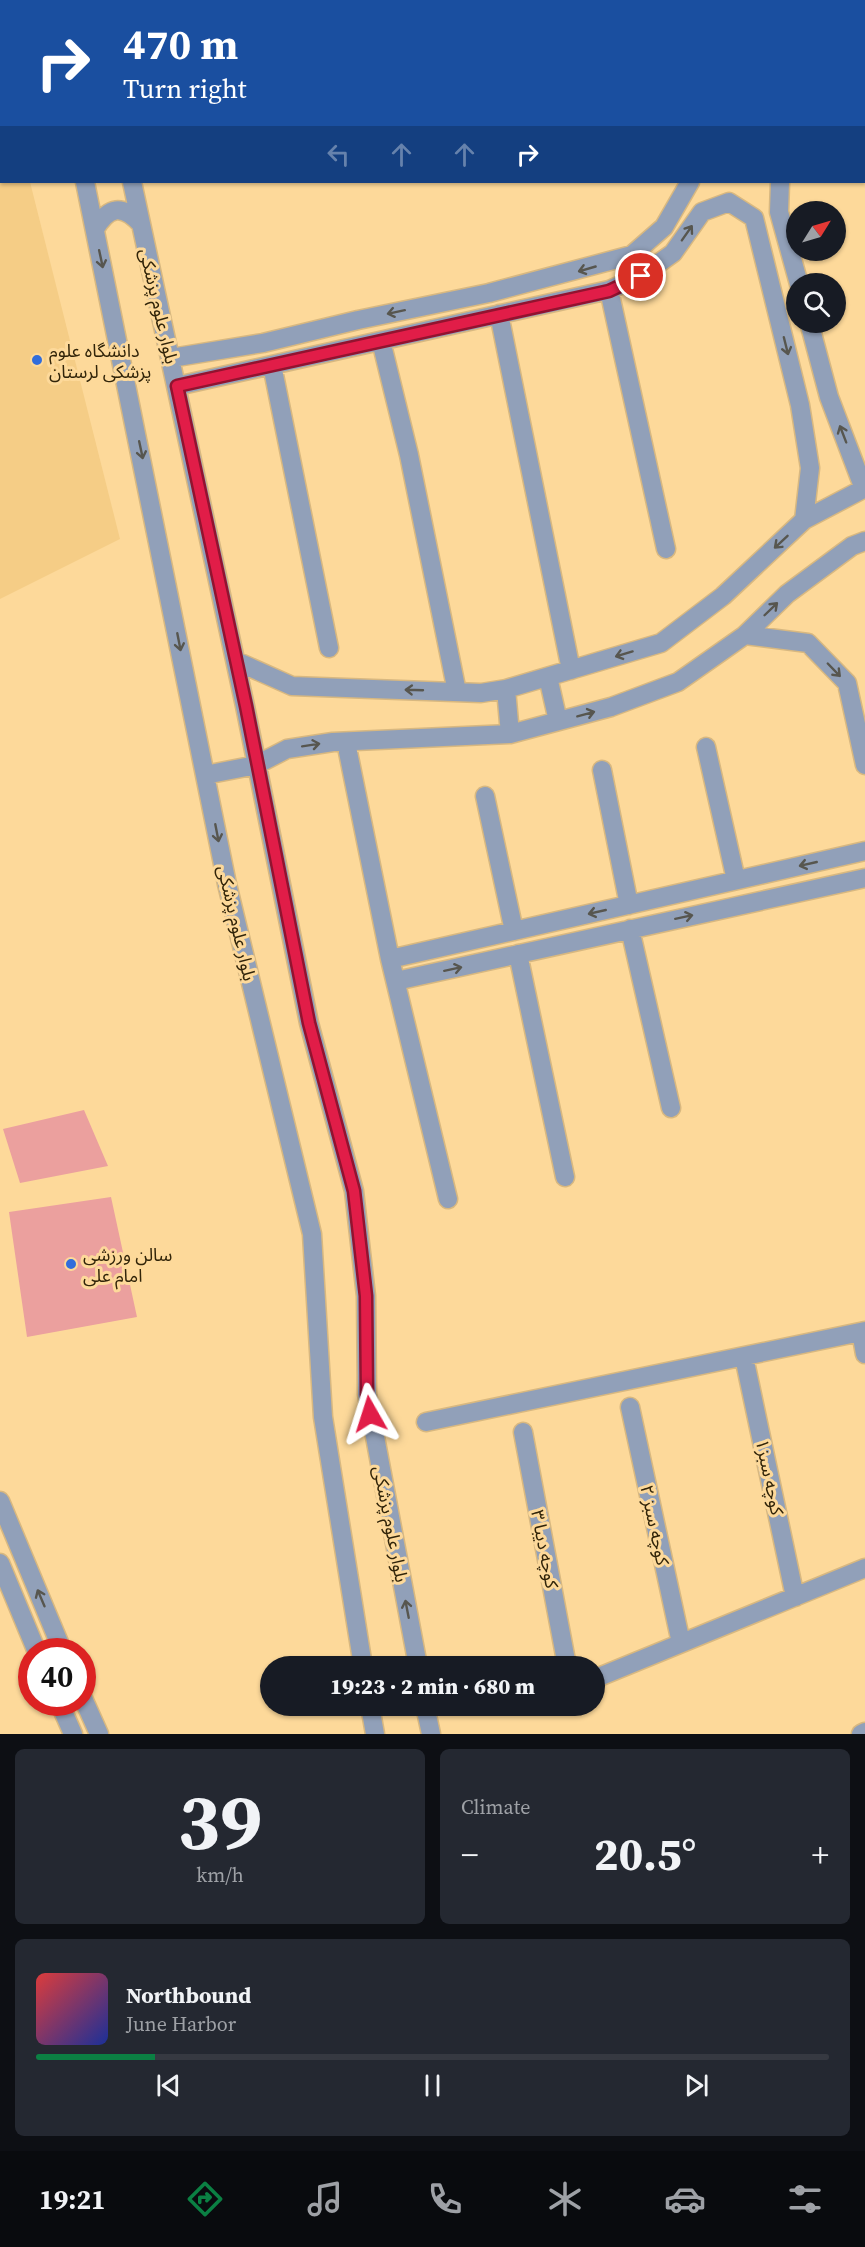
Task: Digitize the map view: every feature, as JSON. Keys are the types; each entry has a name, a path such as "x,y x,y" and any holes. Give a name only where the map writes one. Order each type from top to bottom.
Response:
{"street":[{"name":"بلوار علوم پزشکی","path":"85,183 227,885 312,1234 323,1417 361,1656"},
{"name":"بلوار علوم پزشکی","path":"132,183 141,224 185,384 236,662 309,1023 354,1191 366,1296 367,1394 416,1656"},
{"path":"179,357 263,343 358,320 489,293 632,255 664,227 689,183"},
{"path":"780,183 779,212 796,273"},
{"path":"185,384 609,291 641,276 673,253 702,212 729,202 754,218 800,405 810,468 804,520"},
{"path":"95,229 102,216 116,210 130,213 141,224"},
{"path":"609,291 666,549"},
{"path":"499,314 571,670"},
{"path":"236,662 292,686 481,693 506,689 660,643 723,596 804,520 865,489 829,397 812,333"},
{"path":"381,340 409,455 457,692"},
{"path":"272,365 329,648"},
{"path":"205,775 256,765 287,749 333,742 510,734 611,707 678,682 745,635 787,594 852,546 865,541"},
{"path":"745,635 808,643 847,684 865,765"},
{"path":"548,677 558,721"},
{"path":"506,689 510,734"},
{"path":"706,747 736,880"},
{"path":"348,752 390,959 448,1199"},
{"path":"602,771 629,905"},
{"path":"485,796 514,931"},
{"path":"390,959 865,851"},
{"path":"396,981 865,878"},
{"path":"630,929 671,1108"},
{"path":"518,954 565,1177"},
{"path":"426,1422 863,1332 865,1354"},
{"name":"کوچه سبز۱","path":"744,1357 795,1597"},
{"name":"کوچه سبز ۲","path":"630,1407 681,1644"},
{"name":"کوچه دیبا ۳","path":"523,1432 565,1656"},
{"path":"0,1501 57,1638"},
{"path":"0,1563 31,1638"},
{"path":"605,1675 865,1568"},
{"path":"65,1716 73,1734"},
{"path":"91,1716 99,1734"},
{"path":"372,1716 375,1734"},
{"path":"427,1716 431,1734"},
{"path":"861,1734 865,1731"}],"shaded area":[{"name":"دانشگاه علوم پزشکی لرستان","path":"0,183 30,183 120,539 0,599"},
{"path":"84,1110 108,1166 20,1183 3,1129"},
{"name":"سالن ورزشی امام علی","path":"111,1197 137,1317 27,1337 9,1212"}],"place":[{"name":"دانشگاه علوم پزشکی لرستان","path":"37,360"},
{"name":"سالن ورزشی امام علی","path":"71,1264"}],"route":[{"path":"370,1414 367,1394 366,1296 354,1191 309,1023 246,706 177,386 609,291 641,276"}]}
